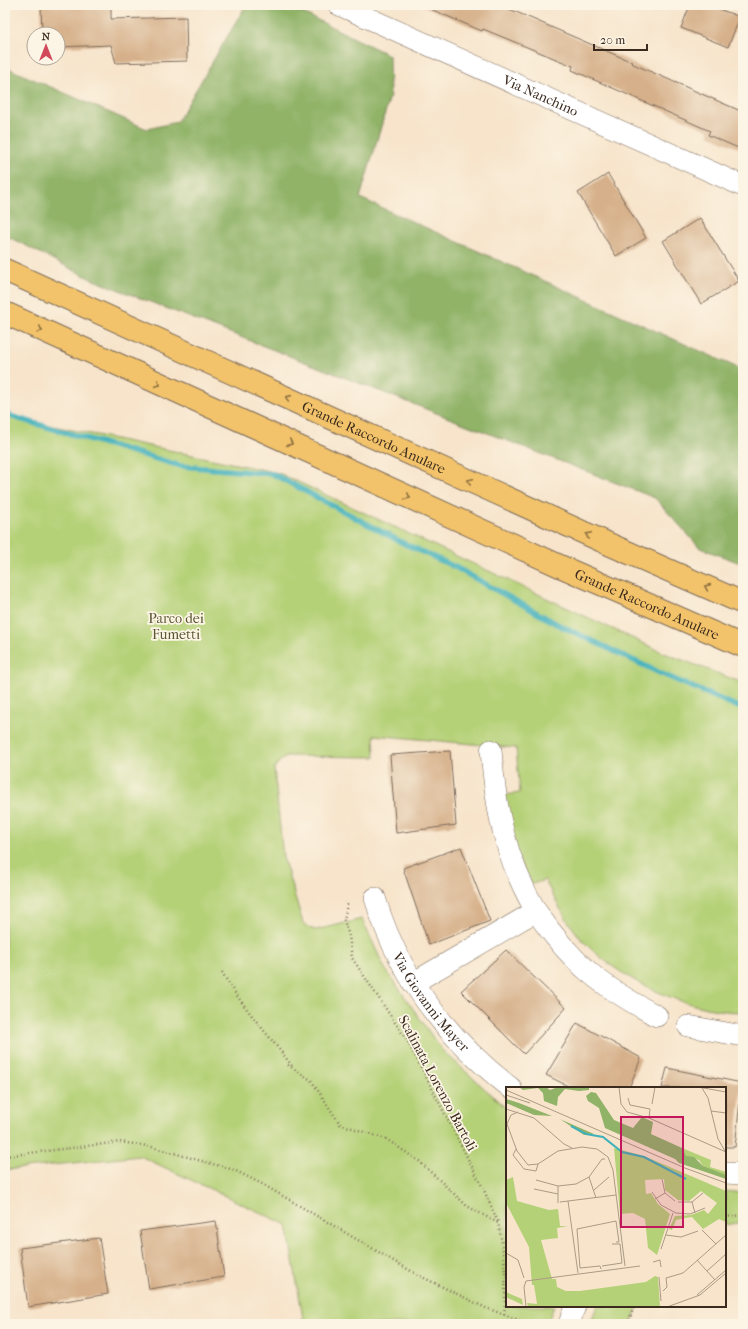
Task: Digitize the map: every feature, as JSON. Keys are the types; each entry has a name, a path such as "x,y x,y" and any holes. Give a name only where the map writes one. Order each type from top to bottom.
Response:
{"highway":[{"name":"Grande Raccordo Anulare","path":"5,270 611,545 743,603"},
{"name":"Grande Raccordo Anulare","path":"5,313 562,567 743,646"}],"street":[{"name":"Via Nanchino","path":"339,5 743,186"},
{"path":"491,750 502,829 516,873 536,911 566,952 583,968 614,992 657,1016"},
{"name":"Via Giovanni Mayer","path":"375,898 391,941 413,983 458,1041 482,1064 510,1087"},
{"path":"413,983 536,911"},
{"path":"688,1026 743,1036"},
{"path":"726,1172 743,1174"},
{"path":"569,1324 575,1307"}],"path":[{"name":"Scalinata Lorenzo Bartoli","path":"347,904 344,920 349,936 352,958 408,1042 480,1181 498,1223 502,1240 506,1281"},
{"path":"222,972 234,994 270,1036 293,1067"},
{"path":"288,1064 311,1080 340,1124 386,1139 419,1161 467,1206 498,1223"},
{"path":"5,1156 120,1142 148,1146 234,1170 264,1185 416,1274 504,1315 530,1324"},
{"path":"726,1217 743,1215"},
{"name":"Scalinata Lorenzo Bartoli","path":"504,1315 506,1299"},
{"path":"628,1324 634,1307"}],"green space":[{"path":"246,5 287,5 389,55 390,96 360,198 738,368 743,380 743,564 700,548 655,498 91,279 5,235 5,67 147,129 177,122"},
{"name":"Parco dei Fumetti","path":"5,416 279,473 664,653 743,683 743,1012 723,1011 681,1001 660,993 621,972 603,959 581,939 564,915 545,880 532,884 517,856 504,795 520,793 516,748 374,735 375,757 288,756 280,761 274,768 283,857 303,923 309,928 316,930 362,919 384,967 441,1049 506,1108 506,1307 554,1307 547,1324 304,1324 287,1225 140,1156 5,1170"},
{"path":"726,1191 743,1193 743,1222 726,1225"},
{"path":"597,1307 638,1307 631,1324 590,1324"}],"building":[{"path":"41,5 111,5 111,19 186,17 187,61 116,63 111,45 66,47 66,26 42,26"},
{"path":"421,5 500,5 632,62 631,63 743,112 743,150 708,135 710,131 572,70 573,66 483,29 482,31"},
{"path":"690,5 708,5 740,17 728,47 681,28"},
{"path":"608,174 646,238 616,256 578,193"},
{"path":"700,218 739,281 701,304 663,241"},
{"path":"450,751 456,825 396,833 390,755"},
{"path":"461,847 490,921 429,945 403,868"},
{"path":"506,950 566,1008 524,1054 461,991"},
{"path":"577,1023 641,1058 629,1087 570,1087 546,1075"},
{"path":"667,1068 742,1083 735,1147 726,1147 726,1087 662,1087"},
{"path":"216,1221 224,1277 149,1289 140,1231"},
{"path":"99,1238 108,1294 28,1307 20,1248"}],"waterway":[{"path":"5,413 13,417 181,466 273,474 405,544 455,567 557,624 662,674 743,709"}]}
